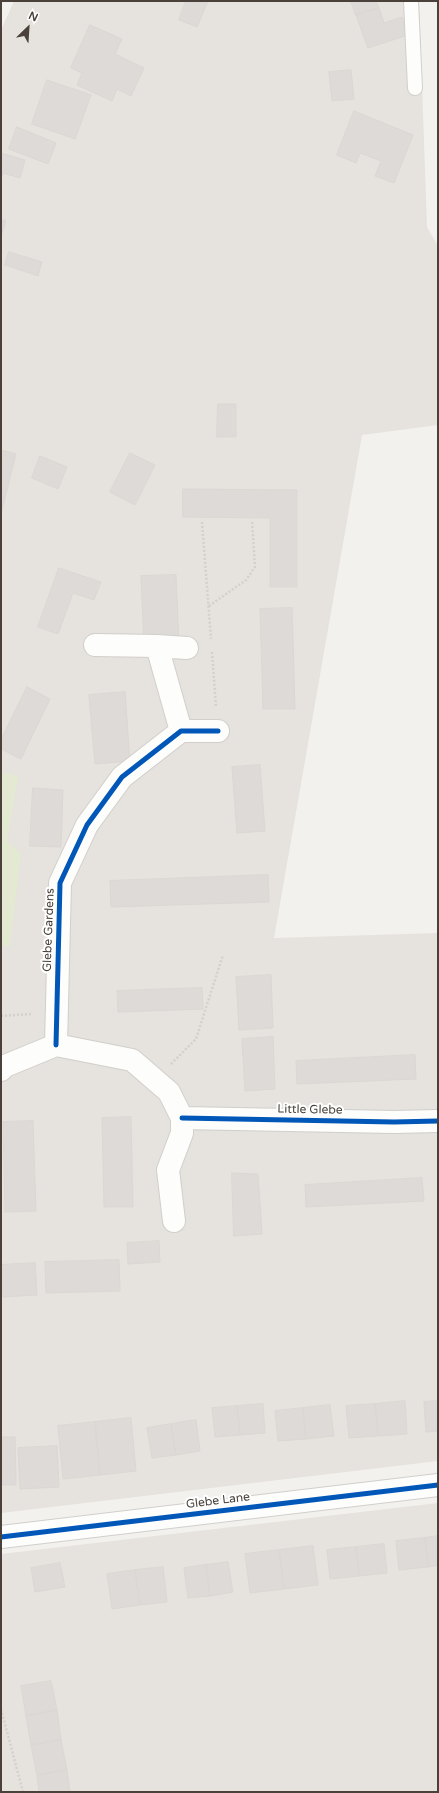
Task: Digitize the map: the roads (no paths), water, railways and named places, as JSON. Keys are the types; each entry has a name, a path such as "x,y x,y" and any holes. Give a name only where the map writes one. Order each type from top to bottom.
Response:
{"street":[{"path":"95,645 187,648"},
{"path":"157,646 181,732 218,731"},
{"name":"Glebe Gardens","path":"56,1045 60,883 87,825 122,777 181,732"},
{"path":"1,1070 6,1066 56,1045 132,1060 169,1092 182,1118 182,1133 168,1170 174,1221"},
{"name":"Little Glebe","path":"182,1118 394,1122 438,1121"},
{"name":"Glebe Lane","path":"1,1537 438,1485"}],"lane":[{"path":"411,1 414,88"}]}
